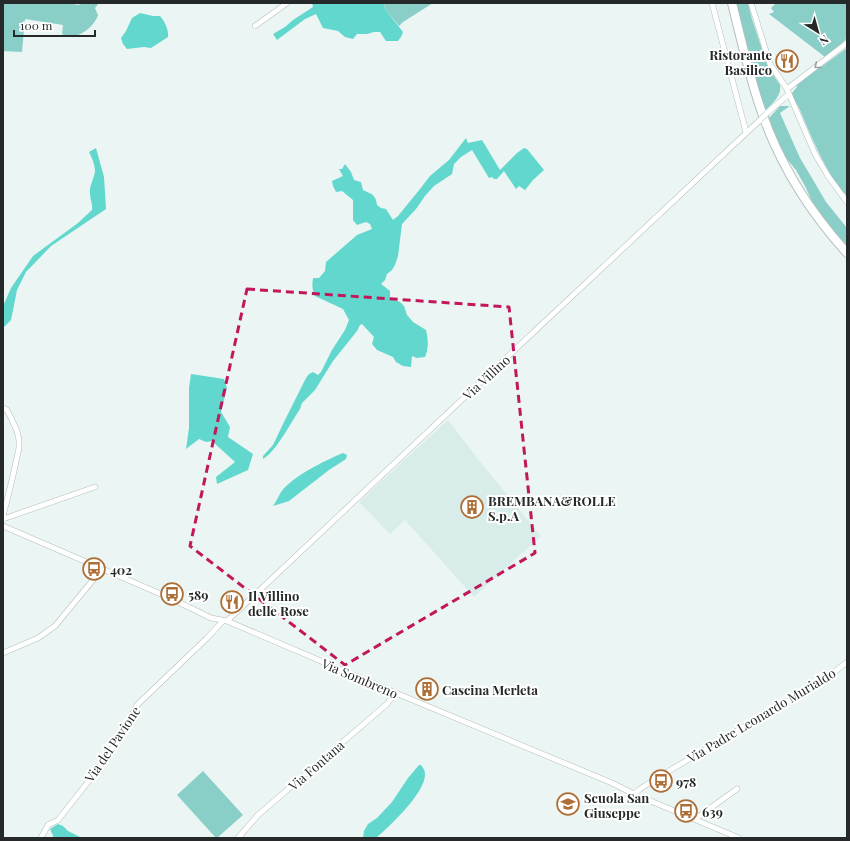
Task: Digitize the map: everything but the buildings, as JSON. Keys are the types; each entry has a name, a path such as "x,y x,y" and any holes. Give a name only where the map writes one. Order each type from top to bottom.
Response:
{"highway":[{"path":"732,3 753,84 774,144 804,198 831,235 847,253"}],"street":[{"path":"255,26 287,3"},
{"path":"712,3 746,132"},
{"path":"751,3 770,64 788,91 815,154 828,176 847,202"},
{"name":"Via Villino","path":"225,621 788,91 847,43"},
{"path":"3,408 7,410 17,431 19,448 3,516"},
{"path":"3,519 95,487"},
{"name":"Via Sombreno","path":"3,526 170,598 211,618 225,621 739,838"},
{"path":"3,653 38,638 55,626 102,569"},
{"name":"Via del Pavione","path":"41,838 48,825 58,820 96,772 122,734 138,705 225,621"},
{"name":"Via Padre Leonardo Murialdo","path":"634,794 657,778 824,679 847,662"},
{"name":"Via Fontana","path":"238,838 258,815 388,704 395,693"},
{"path":"695,819 737,789"}],"highlighted area":[{"path":"247,289 509,307 535,553 345,665 190,546"}],"shaded area":[{"path":"3,3 67,3 79,5 80,3 99,3 95,8 98,15 93,25 78,35 67,36 62,34 63,25 25,19 22,52 3,51"},
{"path":"312,3 384,3 385,9 403,32 398,41 386,41 380,32 357,34 353,39 345,37 338,31 323,28 316,14 305,19 277,40 273,34 313,7"},
{"path":"384,3 433,3 399,26 385,9"},
{"path":"736,3 748,3 768,67 780,85 780,92 774,102 766,110 757,85"},
{"path":"776,3 847,3 847,38 835,50 825,57 769,14 774,12 771,8"},
{"path":"140,13 160,16 166,26 168,37 151,48 144,47 127,49 121,38 132,18"},
{"path":"847,48 847,196 835,182 825,165 792,93 797,87 795,84 820,65 821,67"},
{"path":"780,106 790,106 780,113 800,158 826,202 847,228 847,246 813,204 796,170 786,158 776,138 769,118"},
{"path":"466,138 468,143 482,140 500,170 524,148 527,149 544,170 525,190 519,186 516,189 504,171 497,179 492,177 489,178 472,150 461,157 454,164 452,174 434,186 402,224 398,256 395,265 381,284 390,291 390,298 400,302 404,306 407,315 413,322 426,330 428,343 425,357 417,358 412,356 411,367 403,366 396,362 393,357 377,350 372,344 374,337 362,324 360,325 357,331 333,361 315,390 302,403 300,409 278,444 268,456 263,459 263,456 273,445 306,378 313,372 318,375 321,372 332,350 345,330 349,320 343,309 315,296 312,287 313,278 319,278 325,271 326,262 357,235 372,229 370,224 366,222 357,225 353,220 353,200 342,191 336,192 332,181 343,176 339,169 342,169 345,164 351,172 354,180 361,182 363,190 373,195 376,199 377,205 386,209 393,220 398,216 430,176 449,160"},
{"path":"96,148 104,177 106,209 51,246 26,272 17,290 11,320 3,328 3,306 11,288 33,256 78,223 92,210 90,191 95,171 89,152"},
{"path":"191,374 224,379 227,388 221,412 230,427 228,437 253,454 248,470 217,484 216,477 235,462 212,441 206,442 199,439 186,449 189,428 189,388"},
{"path":"448,420 541,536 474,597 405,520 390,534 359,502"},
{"path":"343,453 347,455 346,459 329,470 289,501 273,506 281,492 293,480 318,465"},
{"path":"419,765 421,765 425,771 424,781 414,799 376,838 363,838 364,831 368,824 377,818 392,802 408,778"},
{"path":"203,771 243,815 217,838 177,795"},
{"path":"58,824 82,838 54,838 50,829"}],"place":[{"name":"Ristorante Basilico","path":"787,61"},
{"name":"BREMBANA&ROLLE S.p.A","path":"472,507"},
{"name":"402","path":"94,569"},
{"name":"589","path":"172,594"},
{"name":"Il Villino delle Rose","path":"232,602"},
{"name":"Cascina Merleta","path":"427,689"},
{"name":"978","path":"661,781"},
{"name":"Scuola San Giuseppe","path":"568,804"},
{"name":"639","path":"686,811"}]}
